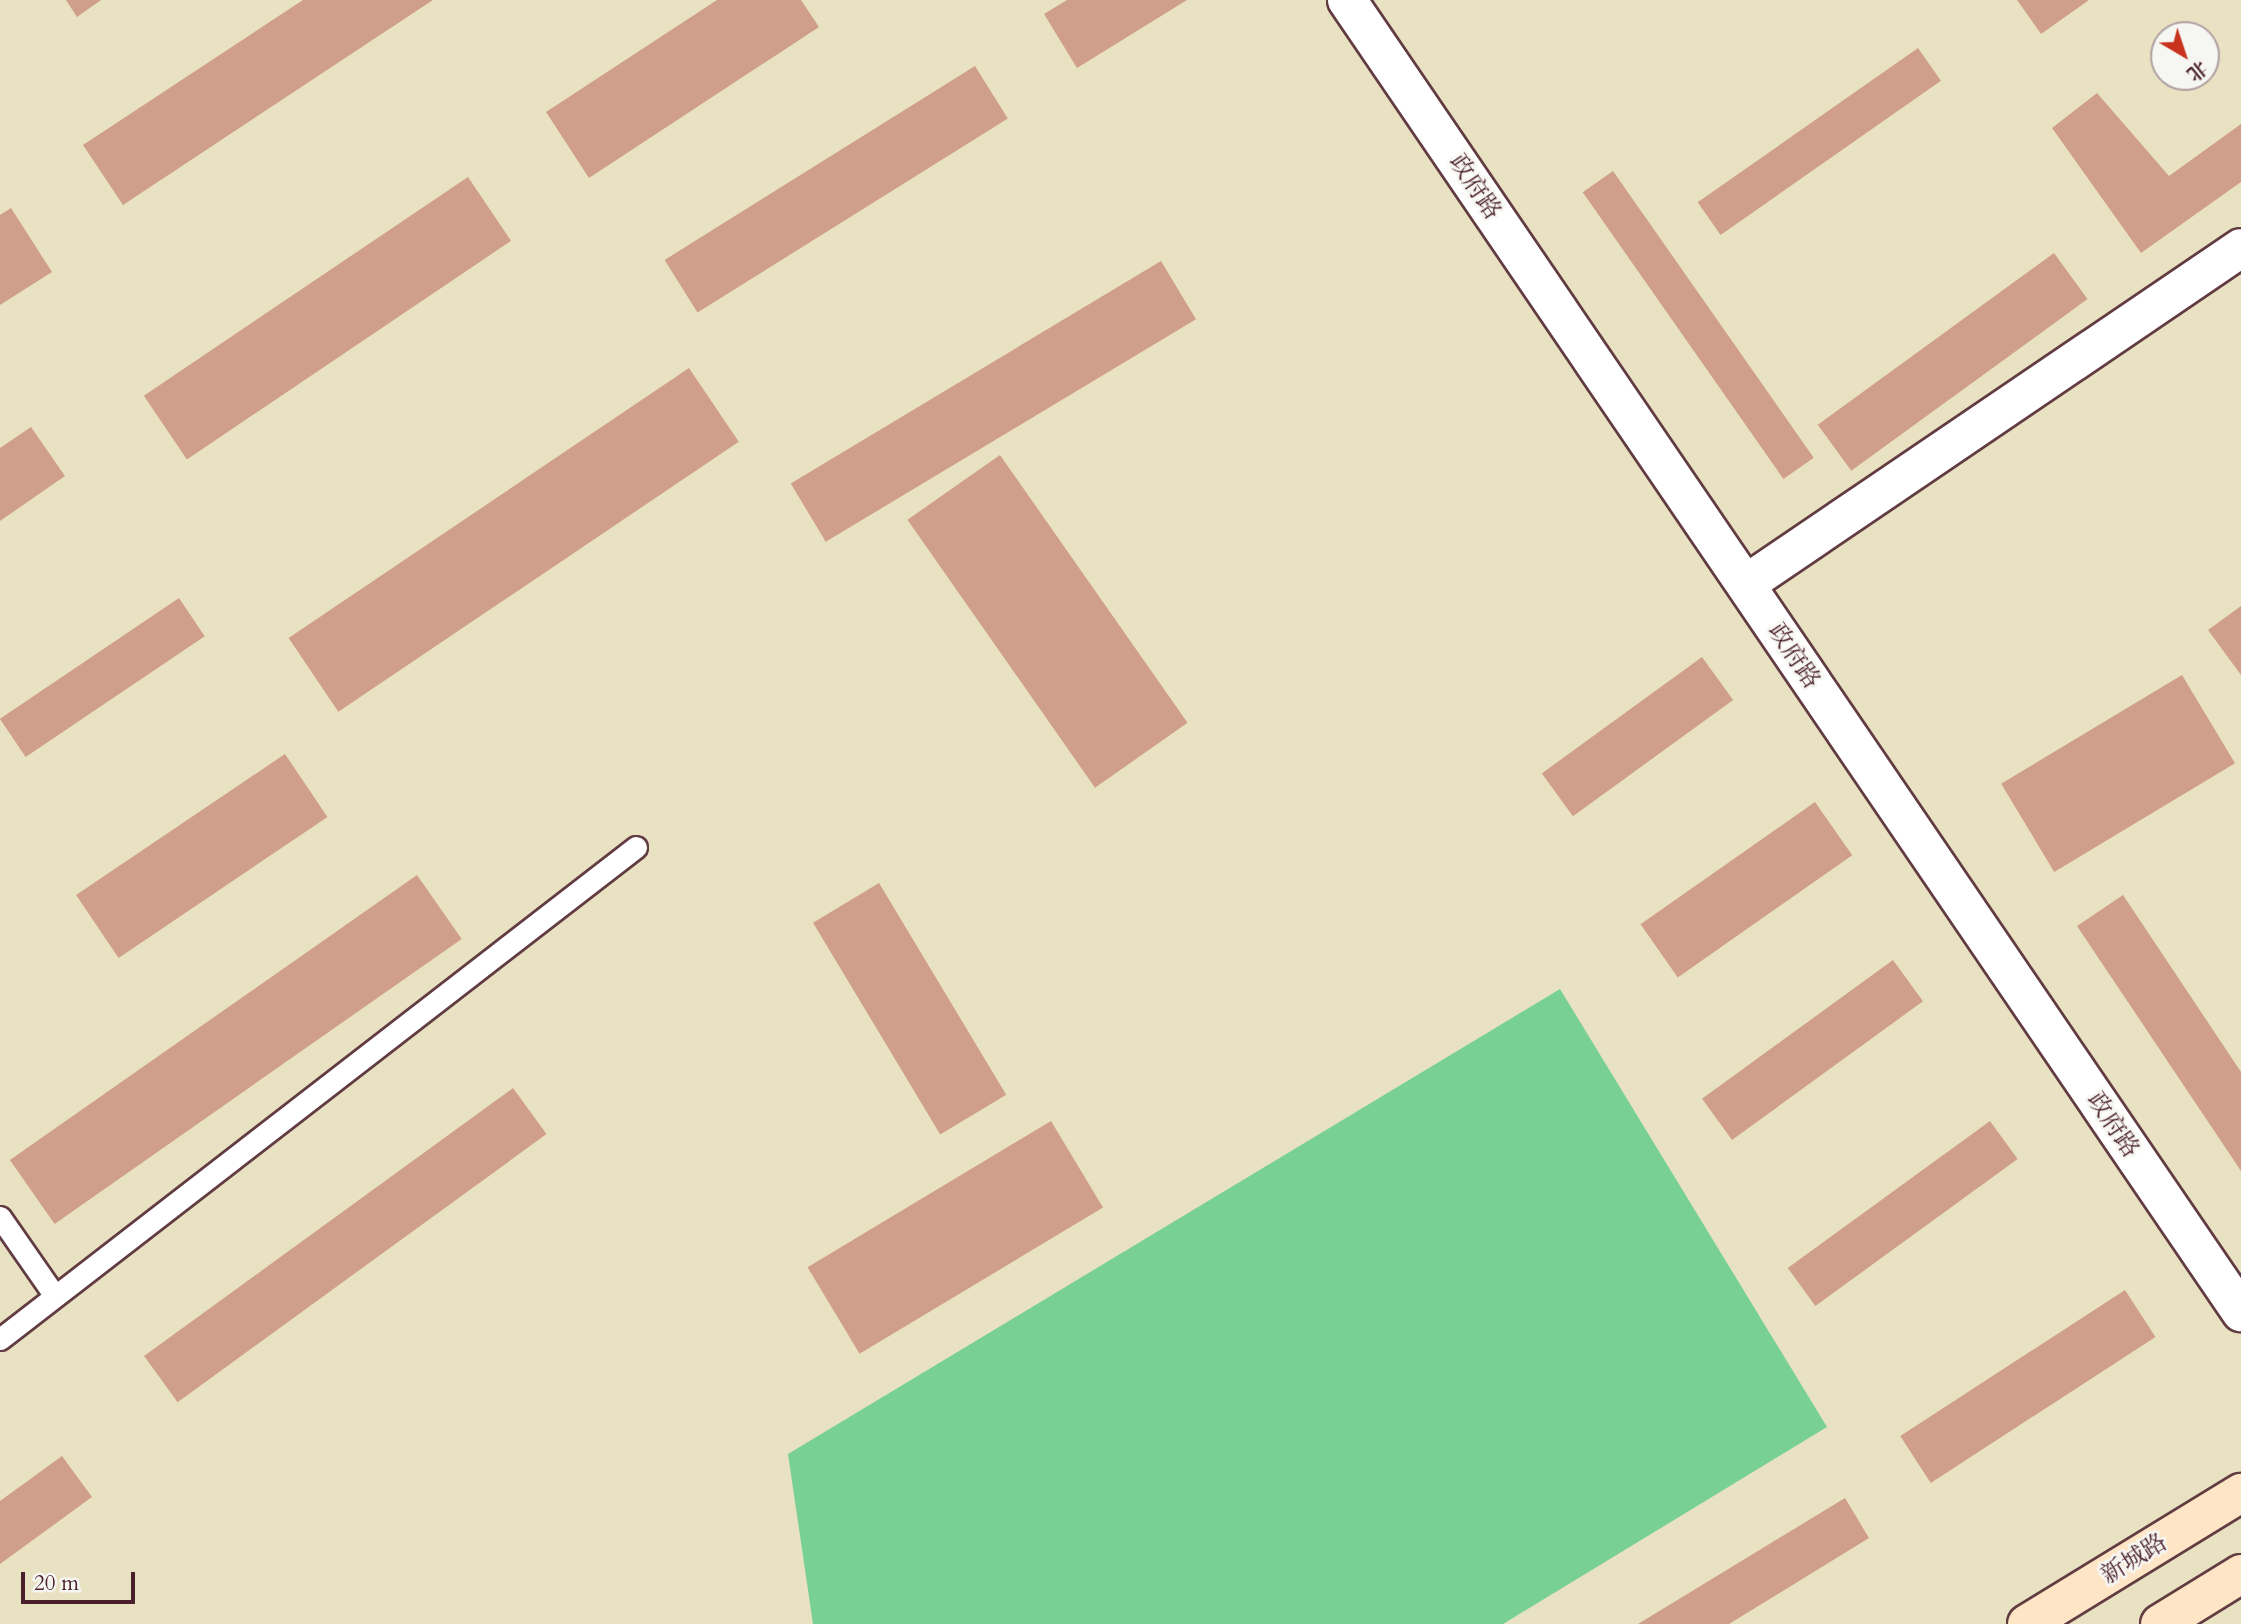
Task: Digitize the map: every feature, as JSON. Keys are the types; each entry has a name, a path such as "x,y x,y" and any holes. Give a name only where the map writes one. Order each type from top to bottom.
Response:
{"main road":[{"name":"新城路","path":"2028,1624 2241,1493"},
{"path":"2160,1624 2241,1574"}],"street":[{"name":"政府路","path":"1347,0 2241,1312"},
{"path":"1745,584 2241,248"}],"lane":[{"path":"0,1339 636,847"},
{"path":"0,1217 55,1296"}],"green space":[{"path":"1560,989 1827,1427 1503,1624 813,1624 788,1454"}],"building":[{"path":"66,0 101,0 77,17"},
{"path":"303,0 433,0 123,205 83,145"},
{"path":"717,0 801,0 819,27 589,178 546,112"},
{"path":"1067,0 1187,0 1077,68 1044,14"},
{"path":"2017,0 2089,0 2041,34"},
{"path":"1918,48 1941,81 1721,235 1698,202"},
{"path":"975,66 1008,119 697,313 665,260"},
{"path":"2097,93 2169,176 2241,124 2241,182 2141,253 2052,128"},
{"path":"1613,171 1814,458 1783,479 1583,192"},
{"path":"468,177 511,241 187,459 144,396"},
{"path":"11,208 52,272 0,305 0,215"},
{"path":"2054,253 2088,299 1851,471 1818,425"},
{"path":"1161,261 1196,319 826,542 791,483"},
{"path":"689,368 739,442 338,712 289,638"},
{"path":"31,427 65,476 0,521 0,448"},
{"path":"1000,455 1188,723 1095,788 907,520"},
{"path":"179,598 205,636 26,757 0,719"},
{"path":"2241,606 2241,675 2208,630"},
{"path":"1702,657 1733,700 1573,816 1542,773"},
{"path":"2182,675 2235,763 2054,872 2001,784"},
{"path":"285,754 327,817 119,958 76,895"},
{"path":"1815,802 1852,855 1678,977 1641,924"},
{"path":"417,875 462,939 55,1224 10,1160"},
{"path":"879,883 1006,1095 940,1134 813,923"},
{"path":"2123,895 2241,1072 2241,1171 2077,926"},
{"path":"1893,960 1923,1001 1732,1140 1702,1099"},
{"path":"513,1088 547,1134 178,1402 144,1356"},
{"path":"1051,1121 1103,1208 860,1354 808,1267"},
{"path":"1990,1121 2018,1159 1815,1306 1788,1268"},
{"path":"2125,1290 2155,1337 1931,1483 1900,1436"},
{"path":"62,1456 92,1497 0,1564 0,1501"},
{"path":"1845,1498 1869,1538 1729,1624 1638,1624"}]}
